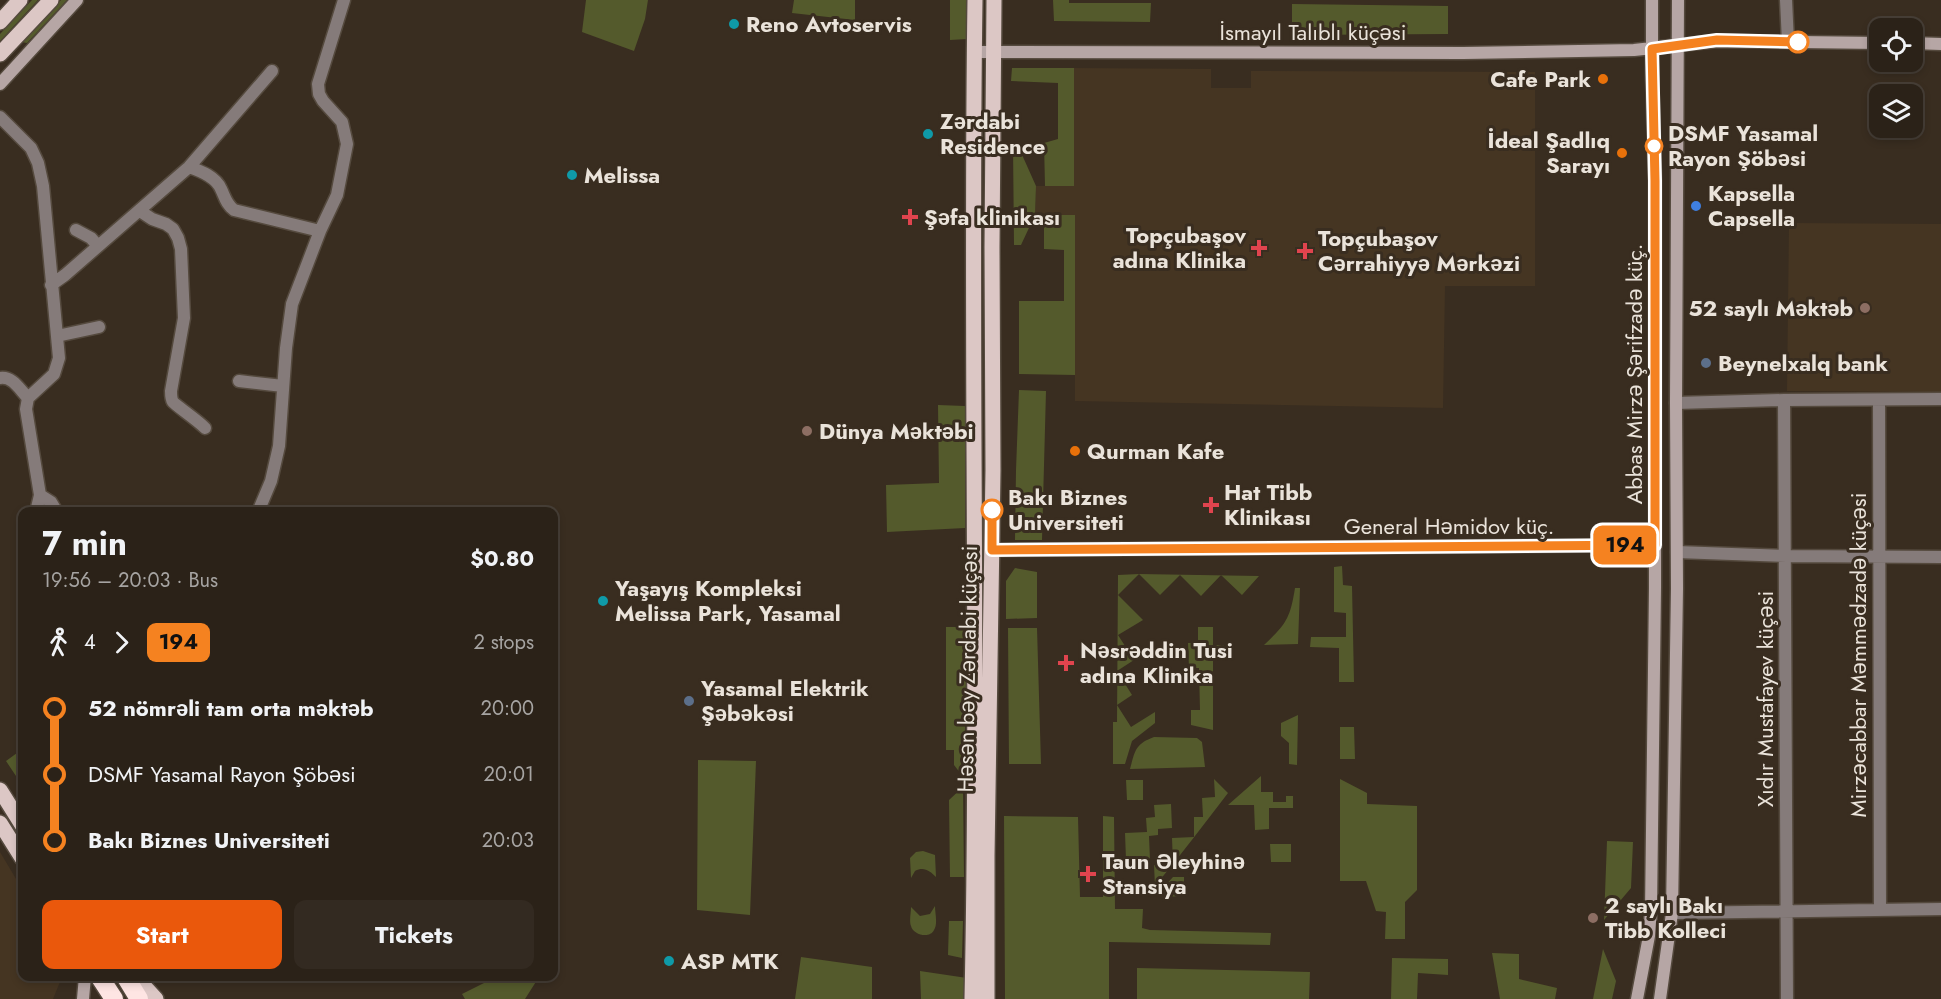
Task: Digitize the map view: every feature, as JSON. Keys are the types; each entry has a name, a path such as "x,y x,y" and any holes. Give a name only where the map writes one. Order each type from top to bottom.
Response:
{"highway":[{"path":"102,981 114,999"},
{"path":"128,981 139,999"}],"main road":[{"path":"0,22 20,0"},
{"path":"0,54 51,0"},
{"path":"0,84 77,0"},
{"name":"Həsən bəy Zərdabi küçəsi","path":"972,999 976,620 973,212 975,0"},
{"name":"Həsən bəy Zərdabi küçəsi","path":"987,999 992,550 994,0"},
{"name":"Abbas Mirzə Şərifzadə küç.","path":"1637,999 1649,936 1651,910 1655,545 1655,181 1652,0"},
{"name":"Abbas Mirzə Şərifzadə küç.","path":"1660,999 1672,913 1677,552 1678,0"},
{"name":"İsmayıl Talıblı küçəsi","path":"975,52 1463,53 1652,49 1717,40 1869,43"},
{"path":"1923,43 1941,44"},
{"path":"974,381 992,381"},
{"path":"974,404 993,402"},
{"path":"1654,502 1676,502"},
{"path":"0,790 18,819"},
{"path":"0,823 18,852"},
{"path":"83,999 85,981"},
{"path":"95,981 104,999"},
{"path":"140,981 156,999"}],"street":[{"path":"260,507 271,481 279,446 286,348 292,304 320,231 337,195 347,144 342,122 323,101 319,94 318,84 344,0"},
{"path":"1786,0 1788,42"},
{"path":"51,285 189,167 272,71"},
{"path":"0,117 30,148 38,163 43,186 59,358 54,374 28,398 26,410 40,495 37,507"},
{"path":"189,167 204,173 217,183 226,202 234,210 320,231"},
{"path":"140,211 166,224 173,229 178,238 181,249 184,318 171,399 174,405 196,418 206,428"},
{"path":"76,230 91,238 98,246"},
{"path":"57,336 99,327"},
{"path":"0,378 11,379 28,398"},
{"path":"239,381 283,386"},
{"path":"1676,403 1941,399"},
{"name":"Xıdır Mustafayev küçəsi","path":"1784,400 1787,999"},
{"name":"Mirzəcabbar Məmmədzadə küçəsi","path":"1879,400 1880,909"},
{"path":"40,495 51,502 54,507"},
{"name":"General Həmidov küç.","path":"992,550 1655,545"},
{"path":"1677,552 1786,556 1941,557"},
{"path":"1672,913 1941,909"}],"shaded area":[{"name":"Topçubaşov Cərrahiyyə Mərkəzi","path":"1074,68 1211,69 1211,88 1251,88 1251,71 1535,72 1535,286 1445,286 1443,408 1075,401 1075,216 1035,215 1036,186 1074,186"},
{"name":"52 saylı Məktəb","path":"1789,223 1941,224 1941,392 1787,391"},
{"path":"0,852 18,882 18,981 60,981 53,999 0,999"}],"green space":[{"path":"32,0 38,0 0,41 0,34"},
{"path":"61,0 67,0 27,43 21,42"},
{"path":"586,0 648,0 645,19 634,51 582,32"},
{"path":"794,0 855,0 855,20 792,13"},
{"path":"950,0 967,0 967,39 950,40"},
{"path":"1053,0 1069,0 1069,3 1151,3 1150,22 1054,21"},
{"path":"1292,4 1448,6 1448,34 1292,35"},
{"path":"1012,68 1074,68 1074,186 1045,186 1044,143 1058,139 1058,83 1011,81"},
{"path":"1013,146 1019,148 1036,186 1035,215 1021,245 1014,245"},
{"path":"1044,215 1075,215 1075,375 1019,374 1019,301 1064,301 1064,250 1044,249"},
{"path":"1019,390 1046,391 1042,540 1015,540"},
{"path":"938,405 965,406 965,528 887,532 886,485 939,483"},
{"path":"1342,566 1343,585 1352,586 1354,682 1339,682 1339,648 1310,647 1311,637 1346,637 1346,613 1334,612 1334,567"},
{"path":"1015,568 1037,572 1037,618 1006,619 1006,581"},
{"path":"1139,574 1118,595 1143,620 1118,635 1134,660 1117,671 1118,575"},
{"path":"1139,574 1221,575 1201,596 1180,575 1160,595"},
{"path":"1221,575 1259,576 1242,595"},
{"path":"1295,588 1300,588 1298,644 1264,645 1286,620"},
{"path":"946,627 967,627 964,778 954,765 954,750 946,750"},
{"path":"1198,627 1213,627 1213,645 1224,645 1224,659 1213,660 1213,730 1191,725 1191,710 1200,710 1199,668 1189,668 1188,643 1198,643"},
{"path":"1008,628 1037,628 1041,764 1009,764"},
{"path":"1117,672 1132,695 1117,705"},
{"path":"1117,705 1131,727 1155,712 1155,723 1132,741 1125,764 1113,764 1113,722 1117,722"},
{"path":"1298,715 1297,765 1289,764 1289,743 1281,736 1281,723"},
{"path":"1340,727 1354,727 1355,759 1340,759"},
{"path":"1154,737 1197,738 1202,742 1205,767 1130,769 1139,745"},
{"path":"17,753 18,779 6,761"},
{"path":"698,760 756,761 750,915 697,910"},
{"path":"1261,776 1261,792 1273,792 1273,802 1286,802 1286,796 1293,796 1293,808 1269,808 1269,829 1255,830 1254,805 1228,805"},
{"path":"1214,779 1228,793 1192,840 1173,864 1172,838 1194,837 1194,817 1203,817 1202,798 1215,797"},
{"path":"1340,779 1367,793 1367,804 1417,806 1417,890 1405,902 1405,939 1385,939 1386,912 1376,911 1366,881 1340,881"},
{"path":"1126,780 1143,780 1143,800 1127,800"},
{"path":"963,787 964,877 950,877 949,800"},
{"path":"1171,804 1172,828 1158,829 1158,835 1149,836 1150,860 1126,860 1125,833 1147,832 1146,818 1155,817 1154,805"},
{"path":"1004,816 1078,817 1080,897 1103,897 1103,816 1114,817 1115,909 1143,909 1142,928 1150,930 1271,933 1270,945 1109,942 1109,999 1005,999"},
{"path":"1607,841 1633,842 1631,888 1604,920"},
{"path":"1270,844 1291,844 1291,862 1271,862"},
{"path":"923,851 935,855 936,877 929,871 921,869 915,871 911,878 910,858 916,852"},
{"path":"1154,865 1172,865 1164,875 1155,886"},
{"path":"1173,877 1184,877 1184,896 1162,897 1162,889"},
{"path":"935,906 936,925 932,933 925,935 915,932 910,924 911,907 920,916 930,914"},
{"path":"949,921 963,921 962,958 948,955"},
{"path":"1603,949 1616,981 1612,999 1593,999"},
{"path":"1492,953 1519,954 1519,979 1557,988 1555,999 1500,999"},
{"path":"801,957 872,967 872,999 795,999"},
{"path":"1392,958 1448,959 1448,975 1418,973 1417,999 1391,999"},
{"path":"1137,968 1310,972 1309,999 1137,999"},
{"path":"920,971 967,978 966,999 921,999"},
{"path":"488,981 536,981 525,999 465,999 462,994"}],"bus line":[{"name":"194","path":"992,510 992,550 1655,545 1655,181 1652,49 1717,40 1798,42"}],"place":[{"name":"Reno Avtoservis","path":"734,24"},
{"name":"Cafe Park","path":"1603,79"},
{"name":"Zərdabi Residence","path":"928,134"},
{"name":"DSMF Yasamal Rayon Şöbəsi","path":"1654,146"},
{"name":"İdeal Şadlıq Sarayı","path":"1622,153"},
{"name":"Melissa","path":"572,175"},
{"name":"Kapsella Capsella","path":"1696,206"},
{"name":"Şəfa klinikası","path":"910,217"},
{"name":"Topçubaşov adına Klinika","path":"1259,248"},
{"name":"Topçubaşov Cərrahiyyə Mərkəzi","path":"1305,251"},
{"name":"52 saylı Məktəb","path":"1865,308"},
{"name":"Beynelxalq bank","path":"1706,363"},
{"name":"Dünya Məktəbi","path":"807,431"},
{"name":"Qurman Kafe","path":"1075,451"},
{"name":"Hat Tibb Klinikası","path":"1211,505"},
{"name":"Bakı Biznes Universiteti","path":"992,510"},
{"name":"Yaşayış Kompleksi Melissa Park, Yasamal","path":"603,601"},
{"name":"Nəsrəddin Tusi adına Klinika","path":"1066,663"},
{"name":"Yasamal Elektrik Şəbəkəsi","path":"689,701"},
{"name":"Taun Əleyhinə Stansiya","path":"1088,874"},
{"name":"2 saylı Bakı Tibb Kolleci","path":"1593,918"},
{"name":"ASP MTK","path":"669,961"}]}
